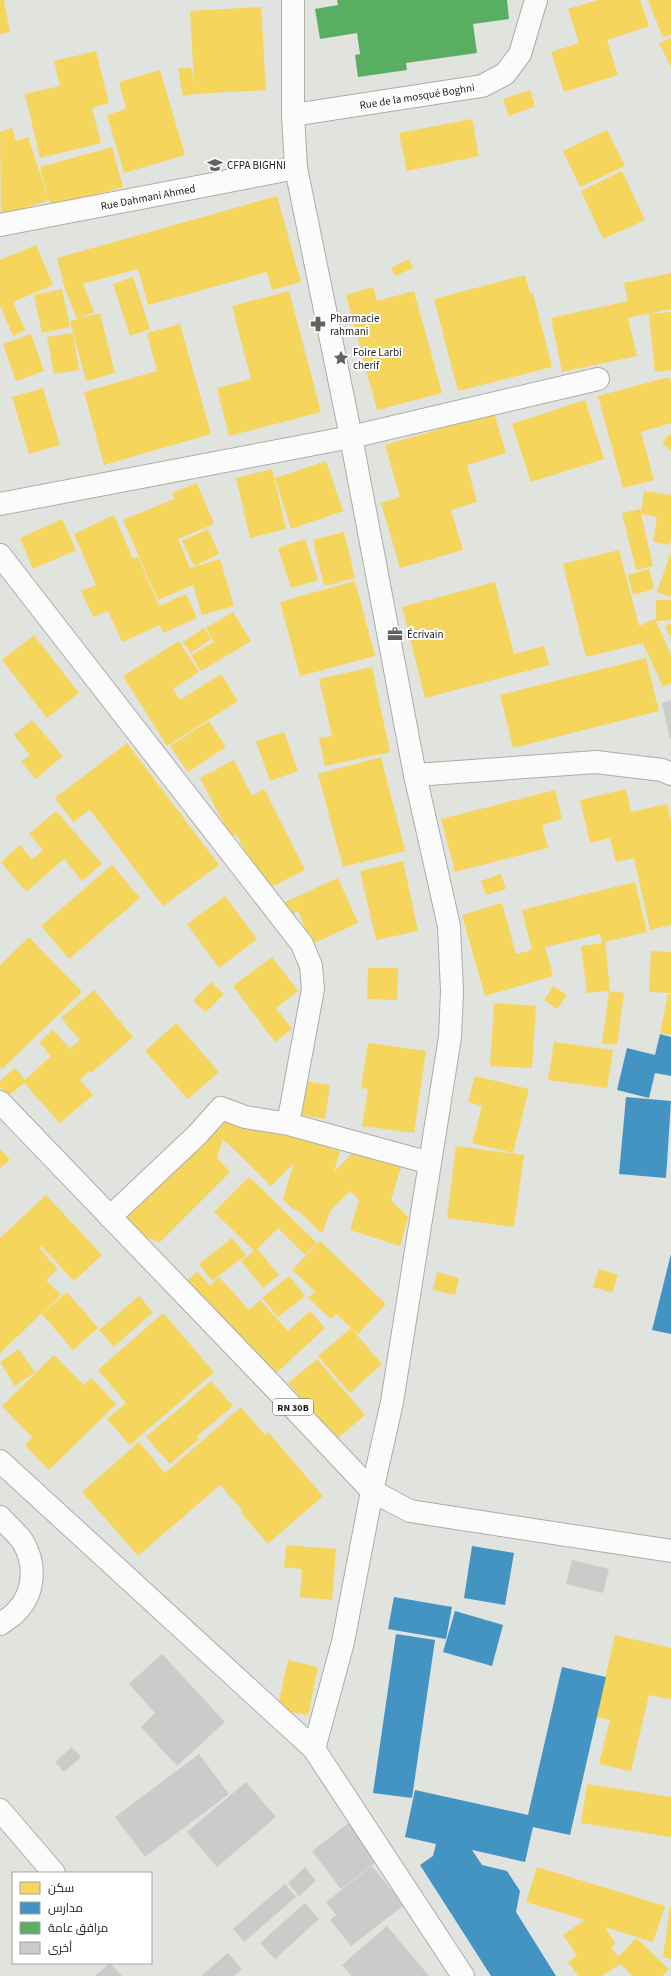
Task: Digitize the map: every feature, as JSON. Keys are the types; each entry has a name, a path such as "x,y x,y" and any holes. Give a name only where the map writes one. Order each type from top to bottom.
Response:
{"street":[{"path":"293,0 293,115 296,168 351,437 416,775 449,926 452,991 450,1037 392,1402 372,1491 343,1642 314,1749"},
{"name":"Rue de la mosqué Boghni","path":"293,115 482,86 505,74 520,54 536,0"},
{"name":"Rue Dahmani Ahmed","path":"0,226 296,168"},
{"path":"0,504 351,437 598,379"},
{"path":"0,555 302,944 311,966 313,989 288,1124"},
{"path":"416,775 596,762 662,770 671,774"},
{"name":"RN 30B","path":"0,1102 372,1491 410,1511 671,1551"},
{"path":"110,1217 198,1134 221,1108 245,1117 288,1124 430,1163"},
{"path":"0,1461 314,1749 463,1976"},
{"path":"0,1517 22,1541 29,1554 32,1573 29,1593 17,1612 0,1624"},
{"path":"0,1810 53,1872"}],"building: سكن":[{"path":"0,0 4,0 10,32 0,34"},
{"path":"598,0 640,0 649,26 607,40 618,75 564,92 551,52 579,43 568,9"},
{"path":"648,0 671,0 671,34 663,38"},
{"path":"261,7 266,90 183,96 178,69 191,67 194,84 190,11"},
{"path":"671,38 671,67 659,43"},
{"path":"96,51 109,103 92,108 101,143 40,158 25,94 60,86 54,61"},
{"path":"160,70 185,155 124,173 107,115 126,109 119,82"},
{"path":"530,90 535,106 509,116 503,99"},
{"path":"472,119 479,156 407,171 399,133"},
{"path":"12,128 16,141 28,137 49,200 1,216 0,132"},
{"path":"607,130 625,166 580,187 563,151"},
{"path":"112,147 123,187 51,207 40,167"},
{"path":"622,171 645,220 603,239 581,191"},
{"path":"277,196 301,282 272,290 267,272 148,305 138,269 83,284 94,312 77,319 65,289 57,258"},
{"path":"36,245 53,285 13,302 25,330 13,336 0,305 0,260"},
{"path":"409,259 413,268 395,276 391,268"},
{"path":"671,273 671,309 628,318 637,356 562,372 551,318 628,301 624,283"},
{"path":"525,275 530,293 533,293 552,367 458,391 434,299"},
{"path":"133,277 150,329 130,336 113,284"},
{"path":"373,287 377,301 414,291 442,393 377,410 346,295"},
{"path":"62,289 70,327 42,333 34,295"},
{"path":"289,291 321,412 229,436 217,388 251,379 232,306"},
{"path":"671,312 671,370 655,372 649,314"},
{"path":"100,313 115,373 86,381 70,321"},
{"path":"180,324 211,434 104,465 84,392 157,371 147,333"},
{"path":"73,333 79,370 54,374 47,337"},
{"path":"31,334 44,371 16,381 3,344"},
{"path":"669,377 671,383 671,423 641,432 654,480 623,488 598,396"},
{"path":"43,388 60,445 29,454 12,397"},
{"path":"585,400 604,459 531,482 512,424"},
{"path":"494,413 506,453 467,465 477,502 451,510 463,550 400,568 381,503 400,497 385,445"},
{"path":"671,433 671,451 662,443"},
{"path":"326,461 343,511 291,529 275,478"},
{"path":"272,469 286,529 250,538 236,478"},
{"path":"197,483 214,524 178,539 190,568 220,559 234,606 202,615 193,585 158,600 123,520 174,499 172,493"},
{"path":"644,491 671,495 671,537 670,545 653,542 657,517 641,514 653,566 636,570 622,513 640,509 641,513"},
{"path":"114,515 133,559 138,557 159,606 186,594 197,618 163,633 160,625 122,642 108,611 93,617 81,591 96,585 74,534"},
{"path":"62,519 76,550 33,569 20,538"},
{"path":"208,529 219,554 194,566 182,541"},
{"path":"344,532 355,578 324,586 313,540"},
{"path":"305,539 318,580 291,588 278,548"},
{"path":"619,550 639,626 655,619 671,655 671,683 663,687 643,643 586,657 563,564"},
{"path":"671,552 671,597 657,592"},
{"path":"649,569 654,589 633,595 628,575"},
{"path":"355,581 375,656 300,676 280,602"},
{"path":"495,582 514,654 544,646 549,665 425,698 402,607"},
{"path":"656,600 671,600 671,620 656,621"},
{"path":"233,612 251,641 201,671 191,655 214,642 206,628"},
{"path":"671,623 671,639 665,626"},
{"path":"204,628 211,639 191,653 183,642"},
{"path":"34,635 79,693 47,718 2,660"},
{"path":"179,641 199,672 173,689 180,700 221,674 238,701 167,746 123,676"},
{"path":"646,658 659,711 513,748 500,695"},
{"path":"372,667 390,752 325,766 319,738 332,736 319,679"},
{"path":"32,720 63,756 36,779 21,762 30,755 14,735"},
{"path":"209,721 226,747 188,772 170,746"},
{"path":"284,732 298,771 270,781 256,741"},
{"path":"127,743 219,865 163,906 90,810 73,822 55,798"},
{"path":"381,757 405,851 343,867 318,774"},
{"path":"234,760 252,796 264,789 305,870 265,890 236,834 231,837 200,778"},
{"path":"626,789 631,812 667,804 671,820 671,925 650,930 634,858 616,862 610,838 590,843 580,800"},
{"path":"555,790 562,819 542,825 548,848 455,872 441,819"},
{"path":"56,811 102,864 82,881 64,859 26,892 1,862 20,845 32,860 43,850 29,834"},
{"path":"403,861 418,931 376,940 360,871"},
{"path":"112,865 140,898 69,959 41,926"},
{"path":"501,874 506,889 486,895 481,881"},
{"path":"338,878 358,923 312,944 298,911 289,916 283,903"},
{"path":"635,882 647,932 605,942 610,991 587,993 581,946 602,943 600,934 545,947 553,976 485,996 462,915 502,903 516,954 532,950 522,910"},
{"path":"225,896 257,939 219,968 187,924"},
{"path":"29,937 82,992 2,1069 0,1067 0,965"},
{"path":"651,951 671,952 671,993 649,992"},
{"path":"272,957 298,991 276,1008 292,1029 275,1042 233,986"},
{"path":"368,968 398,968 397,1000 367,999"},
{"path":"211,982 224,994 206,1012 193,1001"},
{"path":"553,986 567,995 557,1009 544,1000"},
{"path":"94,990 133,1037 91,1073 89,1071 80,1080 93,1095 60,1123 24,1083 8,1096 0,1087 0,1081 15,1068 25,1080 51,1056 39,1042 53,1030 81,1061 70,1048 80,1040 61,1018"},
{"path":"609,991 624,993 617,1045 602,1043"},
{"path":"668,994 671,994 671,1035 660,1033"},
{"path":"494,1003 536,1006 532,1068 490,1066"},
{"path":"176,1023 219,1072 188,1099 145,1051"},
{"path":"554,1042 613,1050 607,1088 548,1080"},
{"path":"368,1043 426,1051 414,1133 362,1126 368,1089 361,1088"},
{"path":"475,1076 529,1089 513,1153 472,1143 482,1106 468,1102"},
{"path":"305,1081 330,1085 325,1119 300,1115"},
{"path":"227,1116 340,1151 334,1172 356,1149 402,1164 391,1200 408,1217 400,1246 350,1230 359,1200 350,1191 330,1211 323,1232 318,1230 299,1211 293,1209 283,1199 294,1163 271,1186 223,1139 217,1158 230,1172 160,1242 145,1237 126,1218"},
{"path":"456,1146 524,1155 514,1227 447,1218"},
{"path":"0,1149 10,1160 0,1168"},
{"path":"249,1177 317,1243 305,1255 278,1228 257,1249 279,1275 263,1288 241,1261 254,1251 214,1212"},
{"path":"46,1195 102,1255 74,1281 41,1246 39,1248 58,1269 46,1280 61,1295 0,1353 0,1238"},
{"path":"232,1238 246,1255 212,1281 199,1264"},
{"path":"320,1241 386,1304 358,1334 336,1314 331,1319 308,1298 315,1291 292,1270"},
{"path":"599,1269 618,1275 612,1293 593,1287"},
{"path":"197,1272 210,1286 219,1277 249,1310 260,1300 288,1331 310,1311 325,1328 273,1376 186,1281"},
{"path":"437,1272 459,1278 455,1295 433,1290"},
{"path":"289,1276 305,1296 278,1317 262,1298"},
{"path":"67,1292 98,1328 73,1350 42,1314"},
{"path":"139,1296 153,1312 114,1347 99,1330"},
{"path":"163,1313 214,1372 130,1445 107,1419 126,1403 98,1370"},
{"path":"351,1328 382,1364 350,1393 318,1356"},
{"path":"19,1349 35,1372 15,1386 0,1362"},
{"path":"54,1355 84,1385 91,1378 116,1404 49,1470 25,1445 32,1437 2,1406"},
{"path":"317,1359 365,1415 337,1439 288,1383"},
{"path":"211,1381 233,1406 197,1436 199,1439 170,1464 146,1437"},
{"path":"241,1407 265,1435 268,1432 323,1496 268,1544 241,1513 243,1511 220,1485 138,1556 82,1492 139,1442 165,1473"},
{"path":"286,1545 336,1549 332,1600 300,1597 302,1569 284,1567"},
{"path":"615,1635 671,1648 671,1699 649,1695 631,1771 599,1764 610,1720 596,1717"},
{"path":"288,1660 318,1667 308,1715 277,1710"},
{"path":"587,1784 671,1797 671,1837 581,1823"},
{"path":"537,1867 665,1906 653,1942 605,1927 616,1944 611,1947 618,1957 636,1938 669,1969 662,1976 633,1976 620,1964 602,1976 578,1976 568,1962 577,1956 563,1935 585,1920 526,1902"},
{"path":"670,1906 671,1907 671,1959 663,1957"}],"building: مدارس":[{"path":"660,1034 671,1037 671,1076 655,1073 649,1098 617,1090 627,1048 655,1055"},
{"path":"626,1097 671,1101 666,1178 619,1174"},
{"path":"671,1254 671,1334 652,1330"},
{"path":"472,1546 514,1553 505,1605 464,1598"},
{"path":"394,1597 452,1607 446,1639 388,1629"},
{"path":"455,1611 503,1625 492,1666 443,1652"},
{"path":"396,1634 435,1640 412,1798 373,1793"},
{"path":"562,1667 606,1677 570,1835 533,1827 525,1862 472,1850 482,1865 507,1871 520,1891 516,1912 556,1976 491,1976 420,1865 433,1856 436,1844 405,1837 415,1790 528,1815"}],"building: مرافق عامة":[{"path":"337,0 507,0 509,19 473,24 477,53 406,63 407,70 358,77 355,55 360,54 357,33 320,39 315,9 338,5"}],"building: أخرى":[{"path":"671,700 671,739 670,739 662,703"},
{"path":"572,1560 609,1569 603,1593 566,1584"},
{"path":"162,1654 225,1722 177,1766 141,1727 155,1713 129,1684"},
{"path":"72,1747 81,1757 64,1772 55,1762"},
{"path":"199,1754 229,1794 145,1857 115,1817"},
{"path":"246,1782 276,1817 217,1867 187,1832"},
{"path":"350,1822 379,1860 341,1889 312,1851"},
{"path":"372,1866 404,1905 351,1946 330,1920 336,1915 326,1902"},
{"path":"305,1867 316,1881 299,1896 288,1883"},
{"path":"285,1884 296,1897 244,1942 233,1929"},
{"path":"305,1903 319,1919 275,1959 260,1943"},
{"path":"387,1926 429,1976 352,1976 342,1965"},
{"path":"228,1953 242,1969 234,1976 201,1976"},
{"path":"109,1964 111,1964 122,1976 95,1976"}],"place":[{"name":"CFPA BIGHNI","path":"215,165"},
{"name":"Pharmacie rahmani","path":"318,324"},
{"name":"Foire Larbi cherif","path":"341,358"},
{"name":"Écrivain","path":"395,634"}]}
